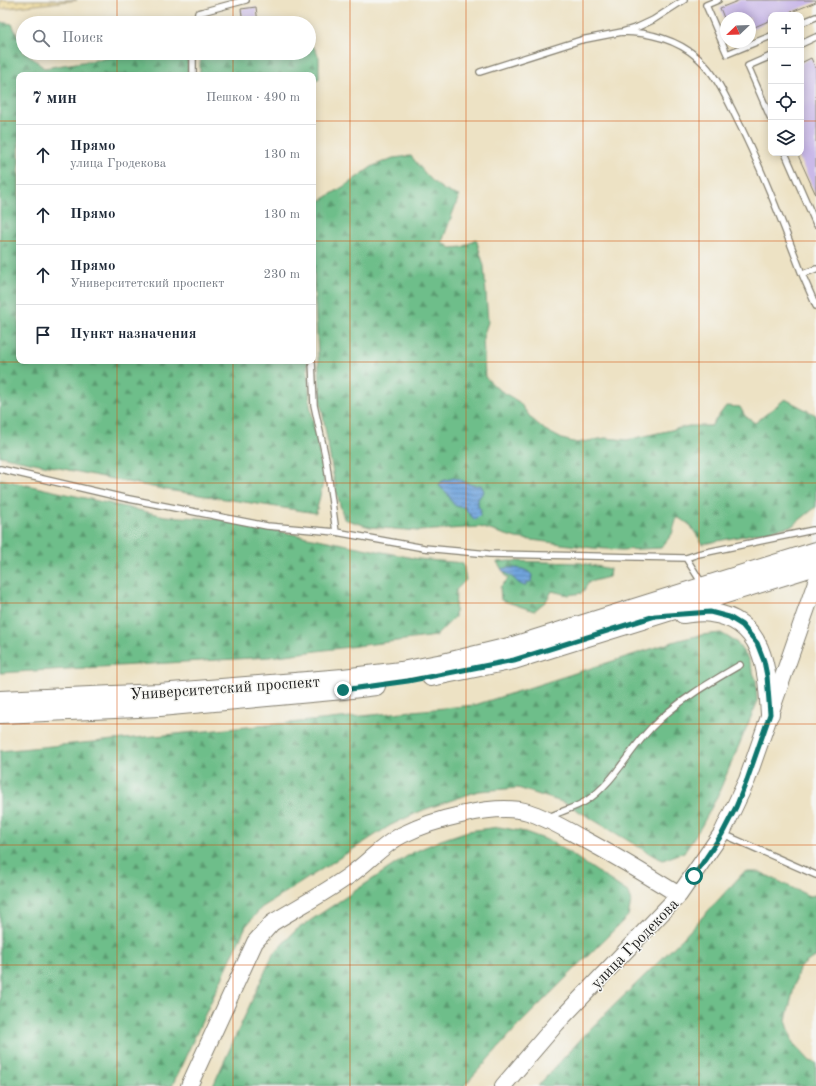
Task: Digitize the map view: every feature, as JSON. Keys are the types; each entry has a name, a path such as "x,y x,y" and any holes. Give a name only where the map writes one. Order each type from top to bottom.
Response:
{"main road":[{"name":"Университетский проспект","path":"0,714 160,700 401,671 443,663 513,646 816,551"},
{"name":"Университетский проспект","path":"0,700 160,700 343,690 443,675 514,660 816,566"},
{"name":"улица Гродекова","path":"503,1086 557,1023 679,895 722,834 736,807 747,780 816,582"},
{"path":"655,616 710,612 729,617 742,625 757,643 764,661 767,676 770,714"},
{"path":"188,1086 256,942 272,923 350,875 382,848 402,835 434,821 462,814 508,810 526,812 545,818 620,858 679,895"}],"lane":[{"path":"198,16 198,13 246,0"},
{"path":"480,72 581,40 622,32 653,20 684,0"},
{"path":"718,0 706,5 727,54 768,37"},
{"path":"804,22 816,17"},
{"path":"622,32 650,34 673,43 695,55 711,72 724,94 758,163 816,306"},
{"path":"804,43 816,37"},
{"path":"768,57 748,66 768,112"},
{"path":"193,60 193,72"},
{"path":"787,156 816,224"},
{"path":"802,274 816,269"},
{"path":"312,364 314,405 326,459 336,532"},
{"path":"0,469 124,498 267,526 336,532 424,548 489,554 686,558 698,554 814,530"},
{"path":"686,558 704,587"},
{"path":"545,818 586,801 605,784 650,729 666,714 701,689 740,665"},
{"path":"722,834 816,875"}],"green space":[{"path":"0,22 12,24 16,32 16,60 35,60 44,68 95,60 187,60 188,72 16,72 16,364 307,364 310,405 324,479 316,513 167,490 0,456"},
{"path":"316,52 319,57 319,79 316,80 316,72 200,72 201,60 316,60"},
{"path":"411,156 426,175 437,185 444,190 459,196 442,242 451,248 463,247 476,239 484,266 488,322 483,337 485,377 498,389 519,402 531,418 545,430 562,439 577,443 605,438 627,440 689,426 711,426 726,406 740,407 745,416 755,423 785,399 816,415 816,507 792,526 703,544 689,524 677,517 672,534 661,548 621,550 516,538 480,527 418,531 370,527 344,519 336,491 321,404 316,320 316,203 373,166 393,158"},
{"path":"0,479 165,516 217,519 418,559 463,563 466,580 456,590 455,617 436,636 269,657 0,673"},
{"path":"497,562 581,563 610,569 609,577 589,582 582,593 568,595 552,591 546,601 534,611 501,600 500,587 508,579"},
{"path":"721,633 736,642 747,657 756,680 757,703 716,799 701,827 684,852 663,860 565,803 518,788 478,791 423,810 391,825 261,908 246,926 172,1086 0,1086 0,751 475,705 679,640 701,635"},
{"path":"499,827 525,832 553,842 629,893 631,902 628,916 516,1028 464,1086 213,1086 273,954 296,930 412,853 441,840 468,831"},
{"path":"744,872 760,872 809,896 816,895 816,957 799,968 786,1020 793,1043 810,1061 816,1063 816,1086 538,1086 590,1029 684,937"}],"sand":[{"path":"0,0 77,0 0,9"}],"water":[{"path":"454,478 473,485 481,485 484,491 478,499 478,506 481,510 480,515 475,520 468,513 465,507 454,505 446,492 439,485 442,481"},
{"path":"519,568 529,572 532,575 531,582 527,582 525,586 521,584 501,569"}],"building":[{"path":"740,0 816,0 816,2 791,12 768,12 768,21 756,26 756,12 722,12 720,8"},
{"path":"256,7 257,16 242,16 241,9"},
{"path":"811,58 816,69 816,195 798,156 804,156 804,62"}],"route":[{"path":"343,690 408,681 514,660 655,616 710,612 729,617 742,625 757,643 764,661 767,676 770,714 736,807 722,834 694,876"}]}
